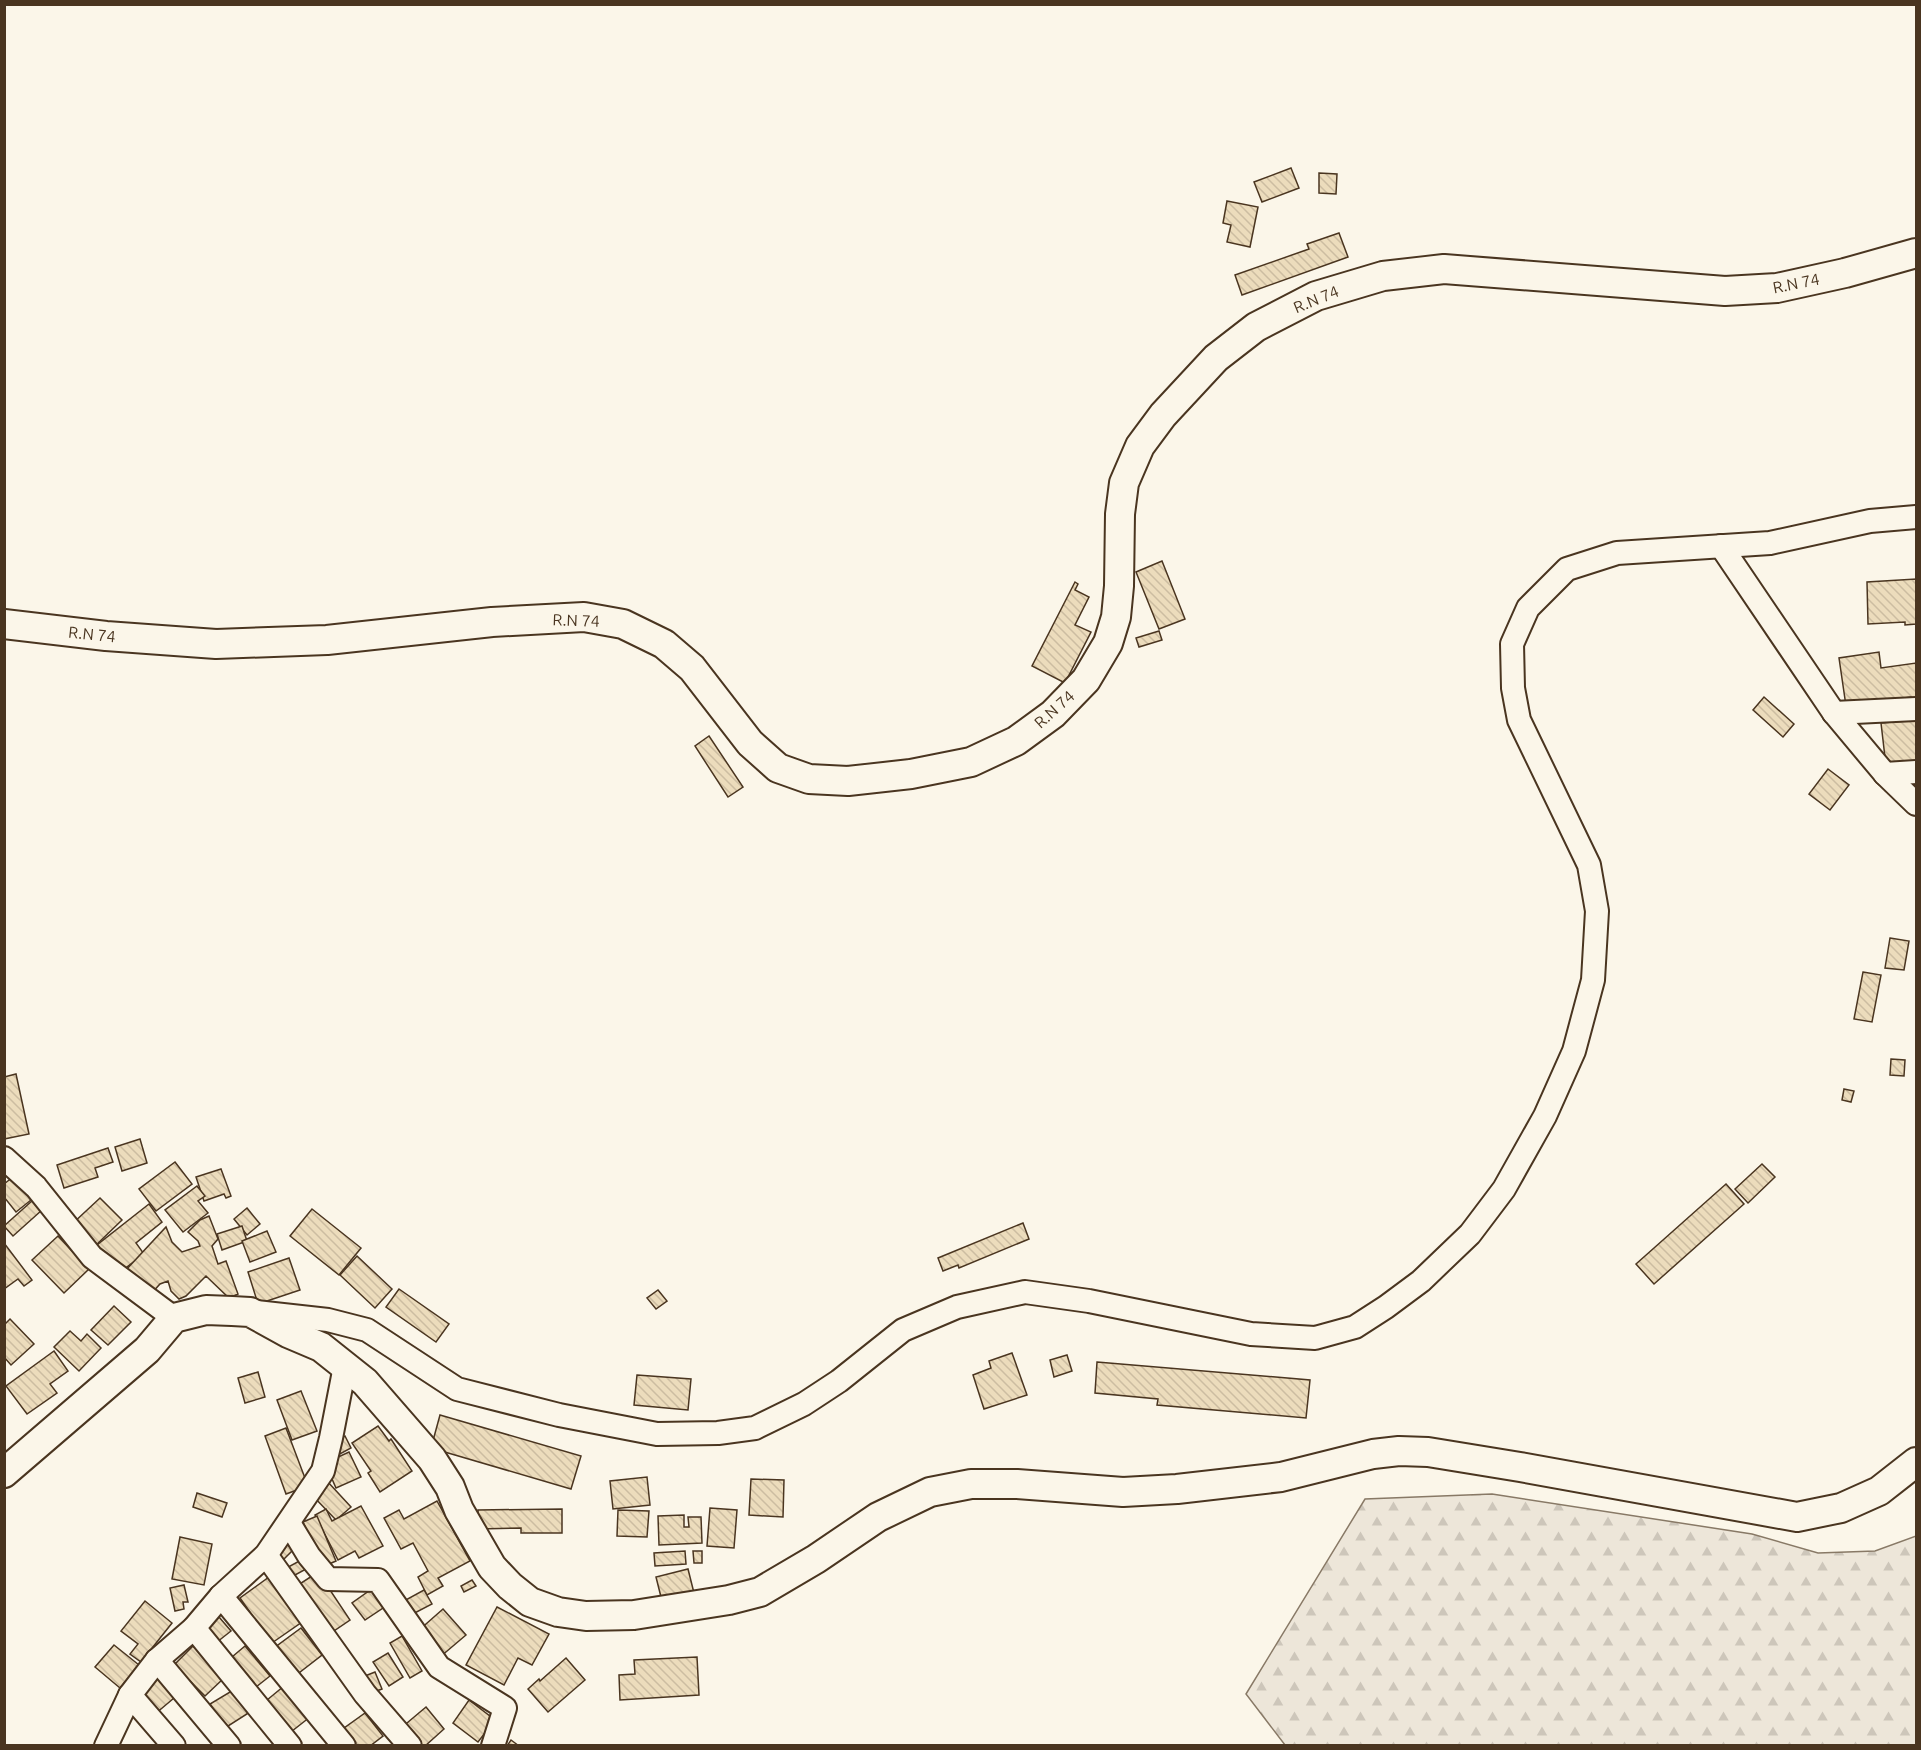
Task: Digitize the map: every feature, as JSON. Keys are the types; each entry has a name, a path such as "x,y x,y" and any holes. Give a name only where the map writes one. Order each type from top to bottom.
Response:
{"main road":[{"name":"R.N 74","path":"4,624 106,636 216,644 327,640 492,621 584,617 623,624 664,644 692,668 750,743 778,768 809,778 848,781 911,774 971,762 1016,741 1053,714 1086,680 1108,644 1116,617 1120,514 1124,483 1140,446 1163,415 1216,358 1256,327 1316,296 1383,276 1444,269 1725,291 1777,288 1845,273 1917,253"},
{"path":"4,1473 147,1350 174,1318 206,1310 250,1312 288,1333 321,1347 345,1366 364,1382 432,1459 450,1487 459,1510 492,1567 510,1586 530,1602 558,1612 586,1616 634,1615 729,1600 760,1592 783,1580 878,1518 930,1492 971,1484 1017,1484 1123,1492 1177,1490 1281,1477 1373,1454 1399,1451 1428,1452 1797,1516 1841,1508 1879,1491 1917,1462"}],"street":[{"path":"250,1312 328,1320 368,1330 457,1389 559,1415 657,1434 718,1433 755,1428 804,1404 838,1381 903,1330 957,1307 1025,1292 1089,1301 1251,1334 1315,1338 1355,1326 1421,1281 1470,1234 1504,1189 1545,1116 1574,1051 1593,981 1597,911 1588,864 1519,720 1513,688 1512,644 1528,608 1567,569 1617,553 1770,543 1870,521 1917,517"},
{"path":"1720,546 1834,712 1885,774 1917,804"},
{"path":"1834,712 1917,709"},
{"path":"1885,774 1917,772"},
{"path":"4,1158 36,1187 92,1257 174,1318"},
{"path":"106,1746 129,1695 157,1660 194,1628 221,1596 266,1555 323,1471 345,1366"},
{"path":"289,1523 309,1556 328,1579 378,1580 439,1667 505,1708 493,1746"},
{"path":"266,1555 365,1694 410,1746"},
{"path":"221,1596 344,1746"},
{"path":"194,1628 290,1746"},
{"path":"157,1660 229,1746"},
{"path":"129,1695 174,1746"}],"green space":[{"path":"1492,1494 1752,1534 1818,1553 1875,1551 1916,1536 1916,1745 1285,1745 1246,1694 1365,1499"}],"building":[{"path":"1291,168 1299,188 1262,202 1254,182"},
{"path":"1319,173 1337,174 1336,194 1319,193"},
{"path":"1227,201 1258,207 1250,247 1227,242 1231,225 1223,223"},
{"path":"1339,233 1348,257 1242,295 1235,275 1309,249 1307,244"},
{"path":"1162,561 1185,619 1159,629 1136,572"},
{"path":"1916,579 1916,624 1905,625 1905,622 1868,624 1867,582"},
{"path":"1075,582 1078,584 1075,590 1089,597 1075,625 1091,632 1065,683 1032,666"},
{"path":"1159,631 1162,640 1139,647 1136,638"},
{"path":"1879,652 1881,668 1916,663 1916,703 1912,704 1911,697 1846,706 1839,658"},
{"path":"1764,697 1794,724 1783,737 1753,710"},
{"path":"1916,720 1916,763 1886,766 1881,723"},
{"path":"709,736 743,787 728,797 695,746"},
{"path":"1828,769 1849,785 1830,810 1809,794"},
{"path":"1890,938 1909,941 1904,970 1885,968"},
{"path":"1863,972 1881,975 1872,1022 1854,1019"},
{"path":"1891,1059 1905,1060 1904,1076 1890,1075"},
{"path":"16,1074 29,1134 4,1139 4,1077"},
{"path":"1844,1089 1854,1091 1851,1102 1842,1100"},
{"path":"140,1139 147,1163 122,1171 115,1147"},
{"path":"108,1148 113,1162 95,1168 98,1177 64,1188 57,1165"},
{"path":"175,1162 192,1184 156,1211 139,1189"},
{"path":"1762,1164 1775,1177 1748,1203 1735,1189"},
{"path":"221,1169 231,1196 226,1198 224,1194 204,1201 196,1177"},
{"path":"13,1177 31,1200 16,1212 4,1197 4,1184"},
{"path":"1726,1184 1744,1204 1654,1284 1636,1264"},
{"path":"197,1186 205,1196 198,1201 208,1213 183,1232 165,1210"},
{"path":"100,1198 122,1220 93,1248 71,1225"},
{"path":"33,1200 42,1210 13,1236 4,1226"},
{"path":"149,1204 162,1222 136,1243 144,1254 119,1273 97,1245"},
{"path":"247,1208 260,1224 247,1235 234,1219"},
{"path":"312,1209 361,1248 339,1275 290,1236"},
{"path":"209,1216 218,1239 212,1246 218,1264 226,1261 238,1294 229,1298 206,1276 186,1296 179,1299 171,1291 168,1281 160,1284 150,1295 125,1271 166,1227 172,1242 182,1252 200,1246 188,1232 200,1220"},
{"path":"1023,1223 1029,1239 959,1268 958,1265 943,1271 938,1258"},
{"path":"242,1226 247,1241 222,1250 217,1234"},
{"path":"267,1231 276,1252 250,1262 242,1241"},
{"path":"58,1236 89,1269 64,1293 32,1260"},
{"path":"4,1243 32,1280 24,1286 18,1279 4,1289"},
{"path":"357,1256 392,1289 375,1308 340,1275"},
{"path":"289,1258 300,1290 258,1304 248,1272"},
{"path":"399,1289 449,1324 436,1342 386,1307"},
{"path":"658,1290 667,1301 656,1309 647,1298"},
{"path":"114,1306 131,1322 108,1345 91,1330"},
{"path":"10,1319 34,1344 11,1365 4,1357 4,1325"},
{"path":"70,1331 81,1341 87,1334 101,1348 79,1371 54,1347"},
{"path":"54,1351 68,1371 50,1384 57,1393 27,1414 6,1386"},
{"path":"1012,1353 1027,1395 984,1409 973,1375 991,1368 989,1361"},
{"path":"1067,1355 1072,1371 1054,1377 1050,1360"},
{"path":"1097,1362 1310,1380 1306,1418 1157,1405 1158,1399 1095,1393"},
{"path":"258,1372 265,1397 245,1403 238,1378"},
{"path":"637,1375 691,1379 688,1410 634,1405"},
{"path":"301,1391 317,1431 292,1440 277,1400"},
{"path":"440,1415 581,1456 571,1489 431,1448"},
{"path":"378,1426 389,1441 391,1439 412,1471 380,1492 368,1473 371,1471 352,1443"},
{"path":"286,1428 308,1486 286,1494 265,1436"},
{"path":"345,1436 351,1448 338,1455 332,1443"},
{"path":"349,1452 361,1477 336,1488 325,1463"},
{"path":"647,1477 650,1505 613,1509 610,1481"},
{"path":"751,1479 784,1480 783,1517 749,1515"},
{"path":"327,1481 351,1507 336,1520 312,1495"},
{"path":"197,1493 227,1503 222,1517 193,1507"},
{"path":"437,1501 470,1561 438,1578 443,1586 427,1595 418,1577 428,1571 413,1543 401,1549 384,1518 399,1510 404,1519"},
{"path":"361,1506 383,1546 359,1558 355,1551 338,1560 315,1515 326,1509 332,1521"},
{"path":"710,1508 737,1510 734,1548 707,1546"},
{"path":"562,1509 562,1533 521,1533 521,1528 478,1529 478,1510"},
{"path":"618,1510 649,1511 647,1537 617,1536"},
{"path":"684,1515 684,1527 689,1527 688,1517 701,1517 702,1543 659,1545 658,1516"},
{"path":"317,1516 336,1561 322,1567 303,1522"},
{"path":"180,1537 212,1544 204,1585 172,1579"},
{"path":"283,1540 293,1550 281,1562 271,1552"},
{"path":"685,1551 686,1564 655,1566 654,1553"},
{"path":"693,1551 702,1551 702,1563 694,1563"},
{"path":"303,1559 308,1568 284,1581 279,1572"},
{"path":"688,1569 695,1597 663,1605 656,1577"},
{"path":"318,1572 350,1620 325,1637 292,1589"},
{"path":"269,1577 302,1622 269,1645 261,1628 240,1598"},
{"path":"472,1580 476,1586 464,1592 461,1586"},
{"path":"184,1585 188,1602 183,1602 184,1609 175,1611 170,1588"},
{"path":"376,1586 389,1604 365,1620 352,1603"},
{"path":"424,1590 432,1604 409,1616 402,1602"},
{"path":"145,1601 172,1623 141,1662 130,1654 138,1644 121,1631"},
{"path":"497,1607 549,1634 532,1665 518,1658 504,1685 466,1665"},
{"path":"443,1609 466,1635 440,1657 418,1631"},
{"path":"219,1617 231,1631 212,1646 201,1632"},
{"path":"301,1628 322,1655 295,1676 274,1648"},
{"path":"402,1636 422,1671 410,1678 390,1643"},
{"path":"114,1645 139,1665 120,1688 95,1667"},
{"path":"193,1646 224,1678 205,1696 174,1665"},
{"path":"245,1646 270,1676 251,1691 226,1662"},
{"path":"388,1653 403,1677 389,1686 373,1662"},
{"path":"697,1657 699,1695 620,1700 619,1675 635,1674 634,1660"},
{"path":"566,1658 585,1680 548,1712 528,1689"},
{"path":"159,1669 180,1693 155,1714 134,1691"},
{"path":"375,1672 382,1689 371,1693 365,1676"},
{"path":"284,1686 310,1717 287,1735 261,1705"},
{"path":"235,1689 250,1712 225,1728 210,1704"},
{"path":"469,1700 495,1720 478,1742 453,1723"},
{"path":"426,1707 444,1729 425,1746 416,1746 401,1728"},
{"path":"365,1713 383,1736 370,1746 351,1746 340,1731"},
{"path":"511,1740 519,1746 507,1746"}]}
